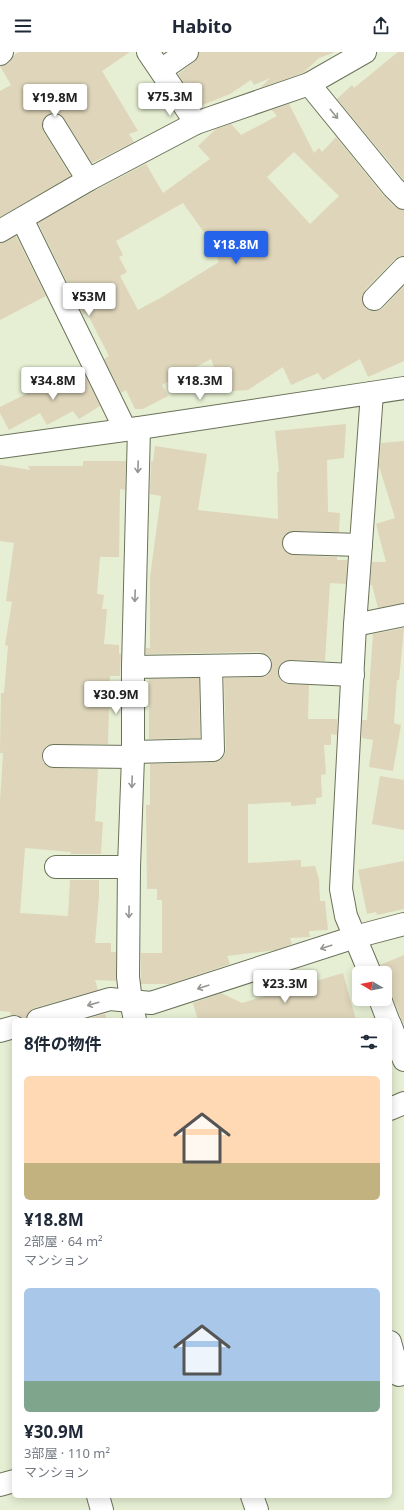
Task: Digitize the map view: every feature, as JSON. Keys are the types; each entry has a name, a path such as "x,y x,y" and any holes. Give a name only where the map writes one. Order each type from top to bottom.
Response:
{"street":[{"path":"148,52 196,123"},
{"path":"161,70 187,52"},
{"path":"0,232 88,180 196,123 309,84 365,52"},
{"path":"309,84 393,187 404,198"},
{"path":"54,125 88,180"},
{"path":"22,219 132,428 133,755 129,868 128,977 133,1010"},
{"path":"374,298 404,268"},
{"path":"0,447 404,388"},
{"path":"367,966 346,916 341,889 355,625 372,393"},
{"path":"294,543 361,545"},
{"path":"355,625 404,615"},
{"path":"133,667 211,667 260,665"},
{"path":"54,756 133,755 213,750 211,667"},
{"path":"290,672 353,675"},
{"path":"56,867 129,868"},
{"path":"45,1018 110,999 133,1010 355,937 404,924"},
{"path":"383,1006 387,1018"},
{"path":"0,1031 12,1028"},
{"path":"392,1029 404,1060"},
{"path":"392,1108 404,1103"},
{"path":"392,1350 398,1375"},
{"path":"0,1485 12,1482"},
{"path":"99,1498 102,1510"},
{"path":"253,1498 257,1510"}],"building":[{"path":"19,52 130,52 102,71 138,131 129,134 134,142 92,163 64,118 60,114 48,114 43,119 43,131 71,176 0,217 0,91 11,85 0,66 9,63 14,55"},
{"path":"199,52 333,53 319,58 303,73 260,88 270,78 254,85 251,80 230,94 200,106 178,74 198,58"},
{"path":"398,52 404,52 404,180 337,99 352,85 354,88"},
{"path":"289,104 314,153 319,148 322,152 336,137 384,196 395,207 404,210 404,256 400,256 395,259 365,290 362,296 362,302 365,308 371,311 377,311 383,308 404,286 404,361 368,377 360,359 323,380 318,373 291,385 283,367 248,390 232,391 221,385 211,359 162,385 168,396 143,409 135,409 126,390 121,393 104,359 109,356 87,313 83,315 38,223 94,191 146,164 163,193 210,159 198,146 216,129 231,124 241,135 277,116 272,110","holes":["294,152 339,196 310,224 267,177","183,203 221,256 217,258 219,262 138,310 120,276 127,272 119,257 123,255 116,241"]},
{"path":"16,236 46,296 0,320 0,243 6,242"},
{"path":"82,369 100,406 79,419 73,411 47,425 40,413 9,430 0,413 0,407 46,384"},
{"path":"346,424 344,458 327,460 328,512 340,513 339,532 288,532 284,536 282,542 283,549 287,553 293,555 337,557 337,560 347,560 346,584 330,583 325,661 284,661 280,665 278,671 279,678 284,683 309,685 308,719 337,719 337,735 331,734 331,745 324,745 326,774 321,775 322,797 316,798 316,804 291,806 291,802 248,804 248,863 301,860 301,867 315,866 319,879 320,901 325,901 328,930 309,931 310,937 290,938 292,944 276,950 227,956 230,964 170,984 141,984 141,953 162,953 162,900 157,900 157,889 147,889 146,805 150,805 150,764 213,762 220,760 224,756 226,750 224,678 261,677 267,675 271,671 272,665 270,658 266,654 260,652 146,654 146,648 150,648 150,577 161,496 150,494 151,461 153,461 155,446 207,454 198,510 278,519 277,472 279,472 275,431"},
{"path":"404,441 404,603 378,608 372,585 370,585 372,562 386,562 376,524 395,518 379,466 381,443"},
{"path":"83,461 126,461 125,490 120,489 119,557 100,557 97,594 104,595 102,609 107,609 104,644 119,645 119,654 121,654 120,676 110,676 108,744 48,745 44,749 42,756 43,762 48,767 98,769 95,821 103,822 101,854 71,854 71,852 25,848 20,913 68,916 70,880 99,880 95,943 111,943 111,952 116,952 116,981 95,980 98,990 34,1008 29,1012 27,1018 21,1018 17,1015 11,1015 10,1012 0,1011 0,801 3,753 0,753 1,693 4,693 8,646 5,645 12,602 6,601 14,543 0,541 0,465 30,470 28,466 83,466"},
{"path":"404,628 399,680 397,680 394,723 401,725 393,771 369,767 373,740 362,738 362,720 367,720 373,634"},
{"path":"199,678 200,738 149,739 149,679"},
{"path":"380,776 404,780 404,830 372,824"},
{"path":"404,861 404,909 377,915 376,912 367,914 358,870"},
{"path":"404,955 404,1025 392,997 392,966 380,965"},
{"path":"343,973 355,1018 197,1018 193,1003 221,993 242,1003"},
{"path":"105,1014 106,1018 90,1018"}]}
